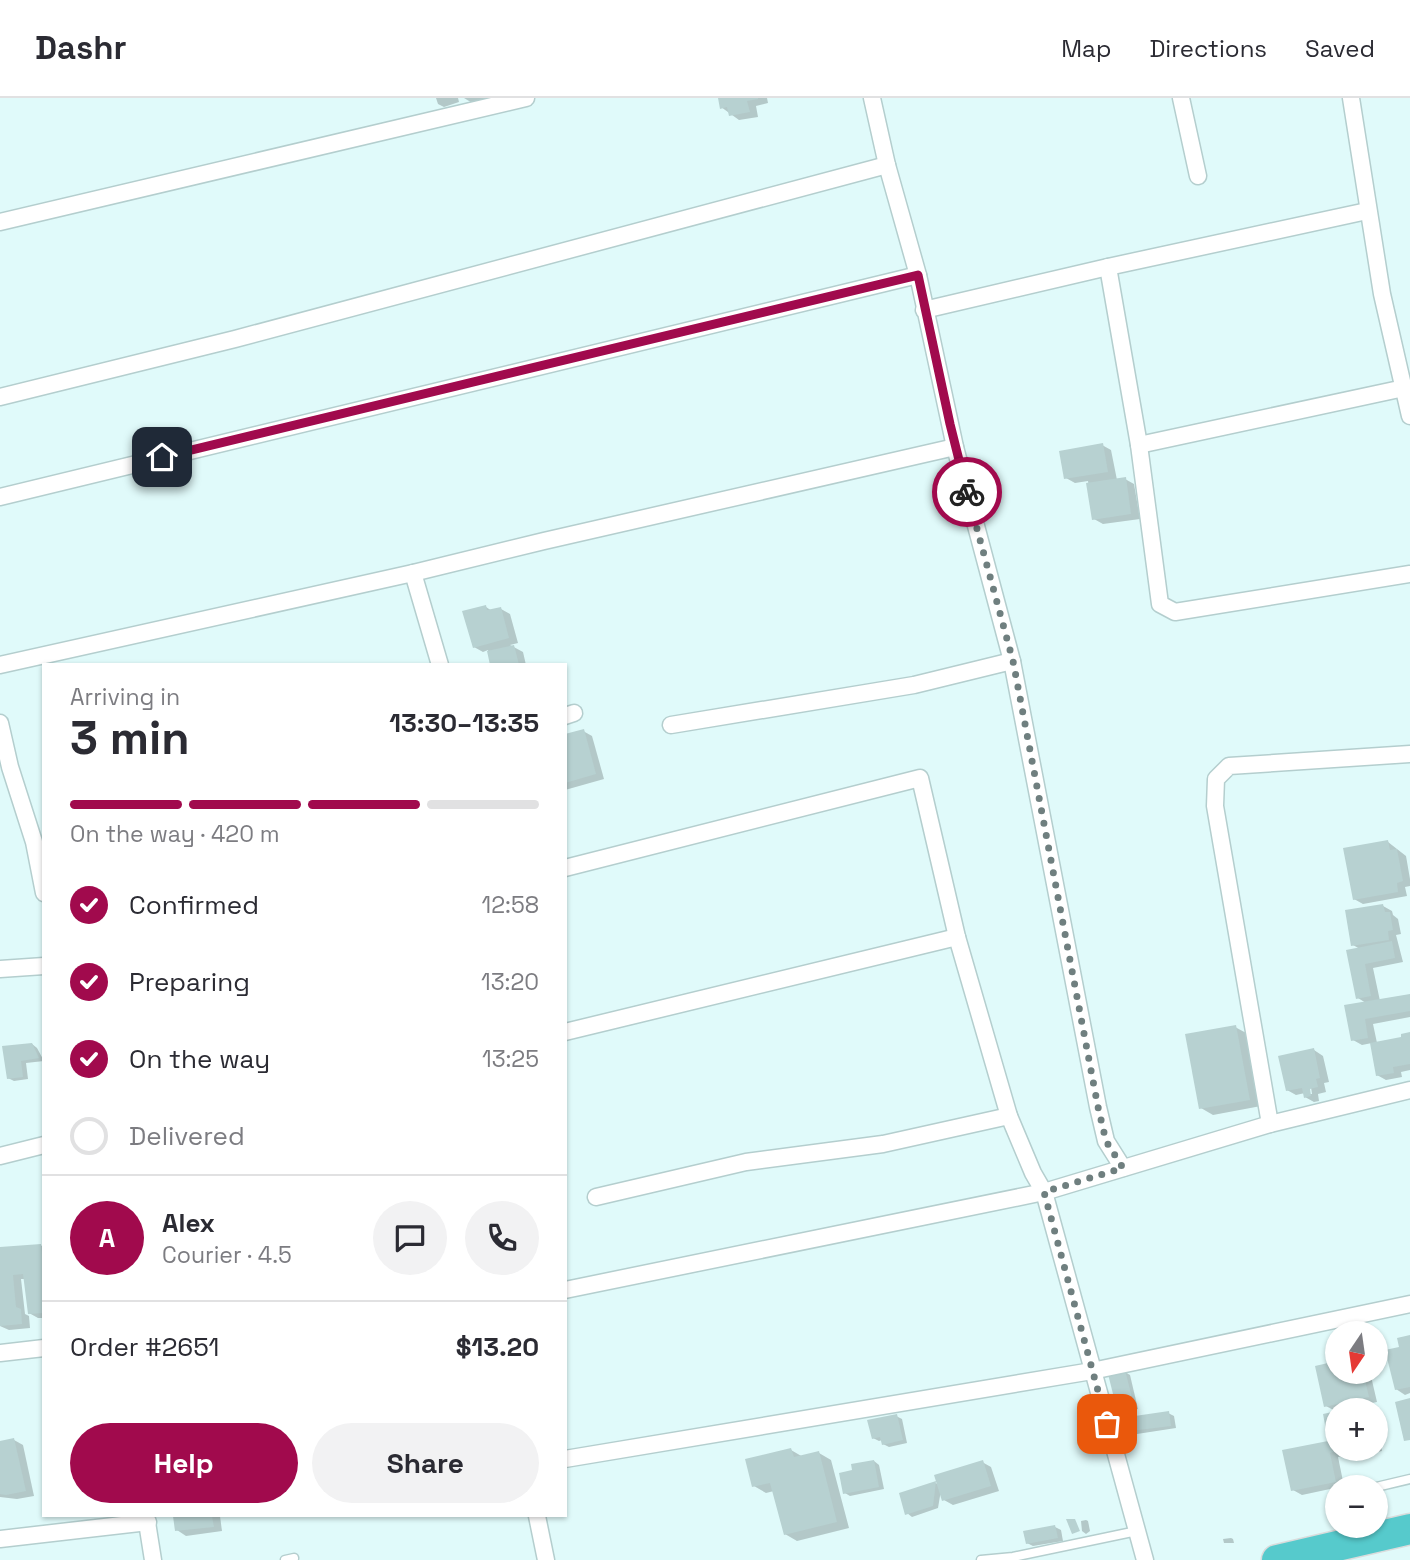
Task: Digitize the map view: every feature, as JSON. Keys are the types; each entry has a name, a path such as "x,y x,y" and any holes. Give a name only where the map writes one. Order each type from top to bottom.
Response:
{"highway":[{"path":"1277,1560 1357,1537 1410,1529"}],"street":[{"path":"0,222 526,98"},
{"path":"872,98 887,165 918,275 955,447 1013,661 1098,1107 1106,1141 1123,1168"},
{"path":"1181,98 1198,176"},
{"path":"1351,98 1381,294 1410,416"},
{"path":"0,397 235,339 887,165"},
{"path":"925,310 1367,211"},
{"path":"1108,267 1139,445 1160,604 1175,612 1410,574"},
{"path":"0,496 918,275"},
{"path":"1139,445 1405,388"},
{"path":"0,666 955,447"},
{"path":"413,573 439,663"},
{"path":"671,725 914,685 1013,661"},
{"path":"0,723 5,768 39,841 42,872"},
{"path":"1270,1124 1215,806 1216,779 1230,766 1410,754"},
{"path":"567,867 920,778 957,937 1009,1116 1044,1192 1145,1560"},
{"path":"567,1032 957,937"},
{"path":"0,969 42,966"},
{"path":"567,1290 1044,1192 1270,1124 1410,1090"},
{"path":"596,1198 746,1162 883,1144 1009,1116"},
{"path":"0,1156 42,1146"},
{"path":"567,1459 1092,1371 1410,1304"},
{"path":"0,1353 42,1348"},
{"path":"537,1517 546,1560"},
{"path":"0,1539 147,1519 153,1560"}],"lane":[{"path":"1388,1484 1410,1479"},
{"path":"981,1560 1013,1559 1137,1531"}],"building":[{"path":"718,98 758,99 747,101 750,112 729,116 727,107 720,109"},
{"path":"1103,443 1108,472 1064,479 1059,451"},
{"path":"1126,477 1131,514 1092,520 1086,483"},
{"path":"486,605 487,610 501,607 509,638 473,648 462,611"},
{"path":"514,645 518,663 490,663 487,651"},
{"path":"584,729 596,774 567,782 567,733"},
{"path":"1388,840 1390,850 1397,849 1403,881 1397,883 1398,892 1353,900 1343,848"},
{"path":"1383,904 1385,912 1390,912 1393,930 1388,931 1389,940 1351,946 1345,910"},
{"path":"1392,941 1395,958 1365,964 1371,996 1356,999 1346,950"},
{"path":"1410,994 1410,1011 1365,1019 1368,1038 1351,1041 1344,1005"},
{"path":"1236,1025 1250,1100 1199,1109 1185,1034"},
{"path":"1410,1032 1410,1064 1393,1067 1394,1073 1376,1076 1370,1043 1401,1037 1401,1034"},
{"path":"32,1043 39,1058 21,1061 23,1077 7,1079 2,1046"},
{"path":"1314,1048 1320,1078 1316,1079 1318,1087 1310,1089 1311,1096 1304,1098 1302,1088 1286,1091 1278,1056"},
{"path":"41,1244 42,1313 28,1314 23,1274 13,1275 16,1307 21,1309 22,1324 0,1326 0,1247"},
{"path":"1410,1335 1410,1387 1395,1390 1388,1362 1388,1349 1399,1347 1397,1338"},
{"path":"1325,1364 1325,1384 1366,1384 1369,1397 1325,1398 1324,1407 1315,1366"},
{"path":"1125,1370 1134,1406 1117,1410 1108,1374"},
{"path":"1410,1398 1410,1440 1404,1441 1395,1402"},
{"path":"1169,1411 1171,1426 1130,1431 1128,1417"},
{"path":"897,1414 903,1440 882,1445 880,1437 872,1439 867,1420"},
{"path":"14,1438 26,1491 0,1494 0,1441"},
{"path":"1325,1442 1325,1461 1332,1461 1335,1475 1325,1475 1325,1484 1291,1491 1282,1450"},
{"path":"791,1448 794,1457 819,1451 837,1522 784,1535 770,1483 752,1487 745,1459"},
{"path":"874,1460 879,1487 843,1494 839,1473 852,1470 851,1464"},
{"path":"983,1460 991,1486 942,1501 934,1475"},
{"path":"936,1481 933,1506 905,1515 899,1493"},
{"path":"173,1517 212,1517 214,1527 175,1531"},
{"path":"1066,1519 1075,1519 1080,1531 1072,1534"},
{"path":"1055,1525 1058,1538 1026,1544 1023,1531"}],"way so far":[{"path":"967,492 1013,661 1098,1107 1106,1141 1123,1168 1044,1192 1107,1424"}],"route":[{"path":"162,457 918,275 967,492"}]}
